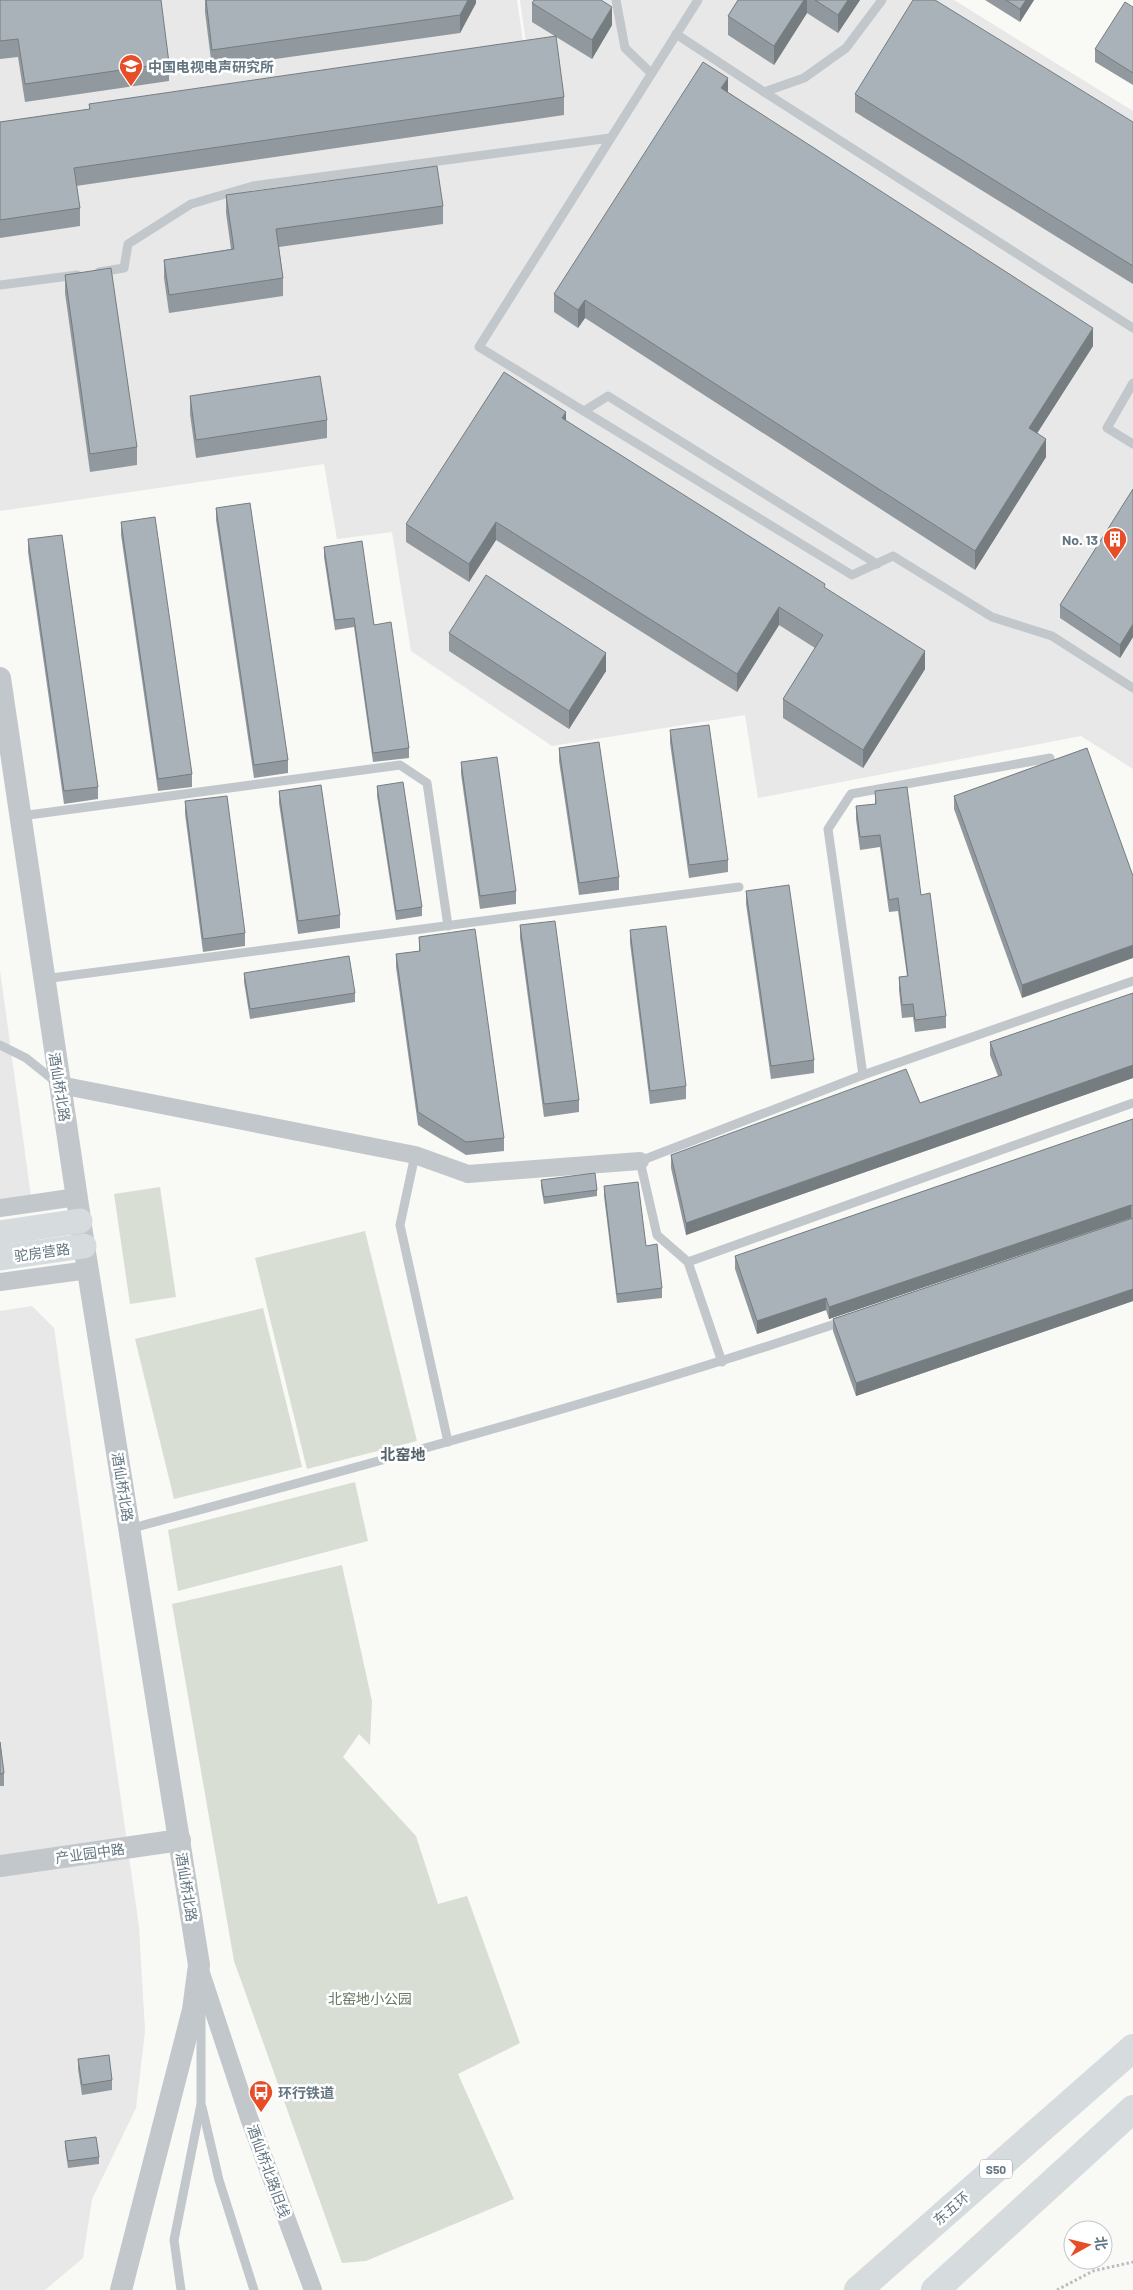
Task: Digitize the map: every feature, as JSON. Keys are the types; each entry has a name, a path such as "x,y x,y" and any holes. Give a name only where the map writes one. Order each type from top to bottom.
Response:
{"highway":[{"name":"东五环","path":"858,2290 1133,2048"},
{"path":"935,2290 1133,2109"}],"main road":[{"name":"驼房营路","path":"0,1233 78,1209"},
{"name":"驼房营路","path":"0,1258 86,1258"}],"street":[{"name":"酒仙桥北路","path":"0,678 78,1209 199,1965 193,2010 121,2290"},
{"path":"60,1085 416,1154 468,1174 640,1161"},
{"path":"0,1208 78,1209"},
{"path":"0,1282 86,1258"},
{"name":"产业园中路","path":"0,1866 180,1840"},
{"name":"酒仙桥北路旧线","path":"199,1965 249,2118 313,2290"}],"lane":[{"path":"616,0 624,48 651,73"},
{"path":"698,0 479,347 852,575 893,556 992,617 1052,636 1133,688"},
{"path":"764,92 804,78 846,48 882,0"},
{"path":"676,34 1133,328"},
{"path":"0,285 124,268 128,244 191,204 254,186 610,138"},
{"path":"1133,383 1107,428 1133,444"},
{"path":"584,411 608,396 877,564"},
{"path":"863,1075 828,829 851,794 1050,758"},
{"path":"21,816 400,765 427,783 448,926"},
{"path":"44,979 739,887"},
{"path":"722,1362 688,1262 658,1235 640,1161 863,1075 1133,981"},
{"path":"0,1045 26,1058 60,1085"},
{"path":"688,1262 1133,1103"},
{"path":"416,1154 400,1225 448,1442"},
{"path":"130,1529 448,1442 722,1362 853,1318"},
{"path":"180,2290 174,2240 201,2104 203,2039 199,1965"},
{"path":"201,2104 219,2180 254,2290"}],"path":[{"path":"1057,2290 1093,2271 1133,2262"}],"shaded area":[{"name":"中国电视电声研究所","path":"0,0 517,0 524,48 0,127"},
{"path":"520,0 954,0 1133,111 1133,769 1081,736 758,798 745,715 552,746 411,651 392,532 337,539 324,464 0,511 0,130 527,51"},
{"path":"0,970 31,1197 0,1201"},
{"path":"32,1306 54,1328 139,1927 145,2031 136,2108 92,2199 83,2258 45,2290 0,2290 0,1311"}],"green space":[{"path":"160,1187 176,1297 130,1304 114,1194"},
{"path":"365,1231 417,1441 307,1469 255,1258"},
{"path":"263,1308 302,1467 174,1499 135,1339"},
{"path":"355,1482 368,1541 178,1591 168,1530"},
{"name":"北窑地小公园","path":"342,1565 372,1701 370,1745 359,1734 343,1757 416,1836 438,1904 467,1896 520,2043 458,2074 514,2199 366,2261 342,2263 234,1961 172,1604"}],"building":[{"path":"0,0 161,0 169,63 25,84 18,39 0,41"},
{"path":"206,0 468,0 460,15 212,50"},
{"path":"534,0 601,0 612,7 592,40 532,3"},
{"path":"738,0 804,0 774,46 728,16"},
{"path":"815,0 848,0 838,15"},
{"path":"913,0 935,0 1133,122 1133,266 855,94"},
{"path":"1006,0 1026,0 1020,9"},
{"path":"1125,2 1133,7 1133,73 1095,49"},
{"path":"556,36 564,97 74,168 80,208 0,220 0,122 90,109 89,104"},
{"path":"703,62 728,78 721,88 1093,328 1029,428 1046,439 975,551 585,300 578,310 554,294"},
{"path":"437,166 443,206 276,229 283,278 169,295 164,260 234,249 226,195"},
{"path":"111,268 137,447 90,454 65,275"},
{"path":"504,372 566,412 562,418 825,584 824,587 925,651 863,750 783,699 823,635 779,607 737,674 496,522 469,564 406,524"},
{"path":"320,376 327,420 196,440 190,396"},
{"name":"No. 13","path":"1133,489 1133,624 1120,645 1060,605"},
{"path":"250,503 288,760 254,765 216,508"},
{"path":"155,517 192,774 158,779 121,522"},
{"path":"62,535 98,787 64,791 28,539"},
{"path":"362,541 374,625 391,622 409,748 373,753 354,618 335,620 324,547"},
{"path":"486,575 606,653 569,711 449,633"},
{"path":"709,725 728,860 689,865 670,730"},
{"path":"599,742 619,877 579,883 559,748"},
{"path":"1087,748 1133,876 1133,945 1022,985 954,796"},
{"path":"497,757 516,891 480,896 461,762"},
{"path":"403,782 422,907 396,911 377,786"},
{"path":"321,785 340,915 298,921 279,791"},
{"path":"907,787 921,895 930,893 946,1016 915,1020 913,1004 902,1005 899,977 908,976 898,898 889,900 880,835 860,837 856,806 876,804 875,791"},
{"path":"227,796 245,933 203,939 185,801"},
{"path":"789,885 814,1060 771,1066 746,891"},
{"path":"555,921 579,1100 544,1104 520,925"},
{"path":"666,926 686,1086 650,1091 630,930"},
{"path":"475,929 504,1138 466,1142 418,1112 396,954 420,951 419,937"},
{"path":"349,956 355,993 250,1009 244,973"},
{"path":"1133,993 1133,1065 686,1223 671,1155 906,1069 920,1103 1002,1075 990,1042"},
{"path":"1133,1119 1133,1206 1131,1205 829,1307 826,1298 757,1321 735,1256"},
{"path":"595,1173 597,1190 544,1197 541,1180"},
{"path":"638,1182 646,1246 657,1244 662,1288 617,1294 604,1186"},
{"path":"1133,1218 1133,1289 856,1383 833,1319"},
{"path":"0,1742 4,1773 0,1774"},
{"path":"109,2055 112,2080 82,2085 78,2059"},
{"path":"96,2137 99,2157 68,2161 65,2141"}],"place":[{"name":"中国电视电声研究所","path":"131,87"},
{"name":"No. 13","path":"1115,560"},
{"name":"环行铁道","path":"261,2113"}],"district":[{"name":"北窑地","path":"403,1454"}]}
